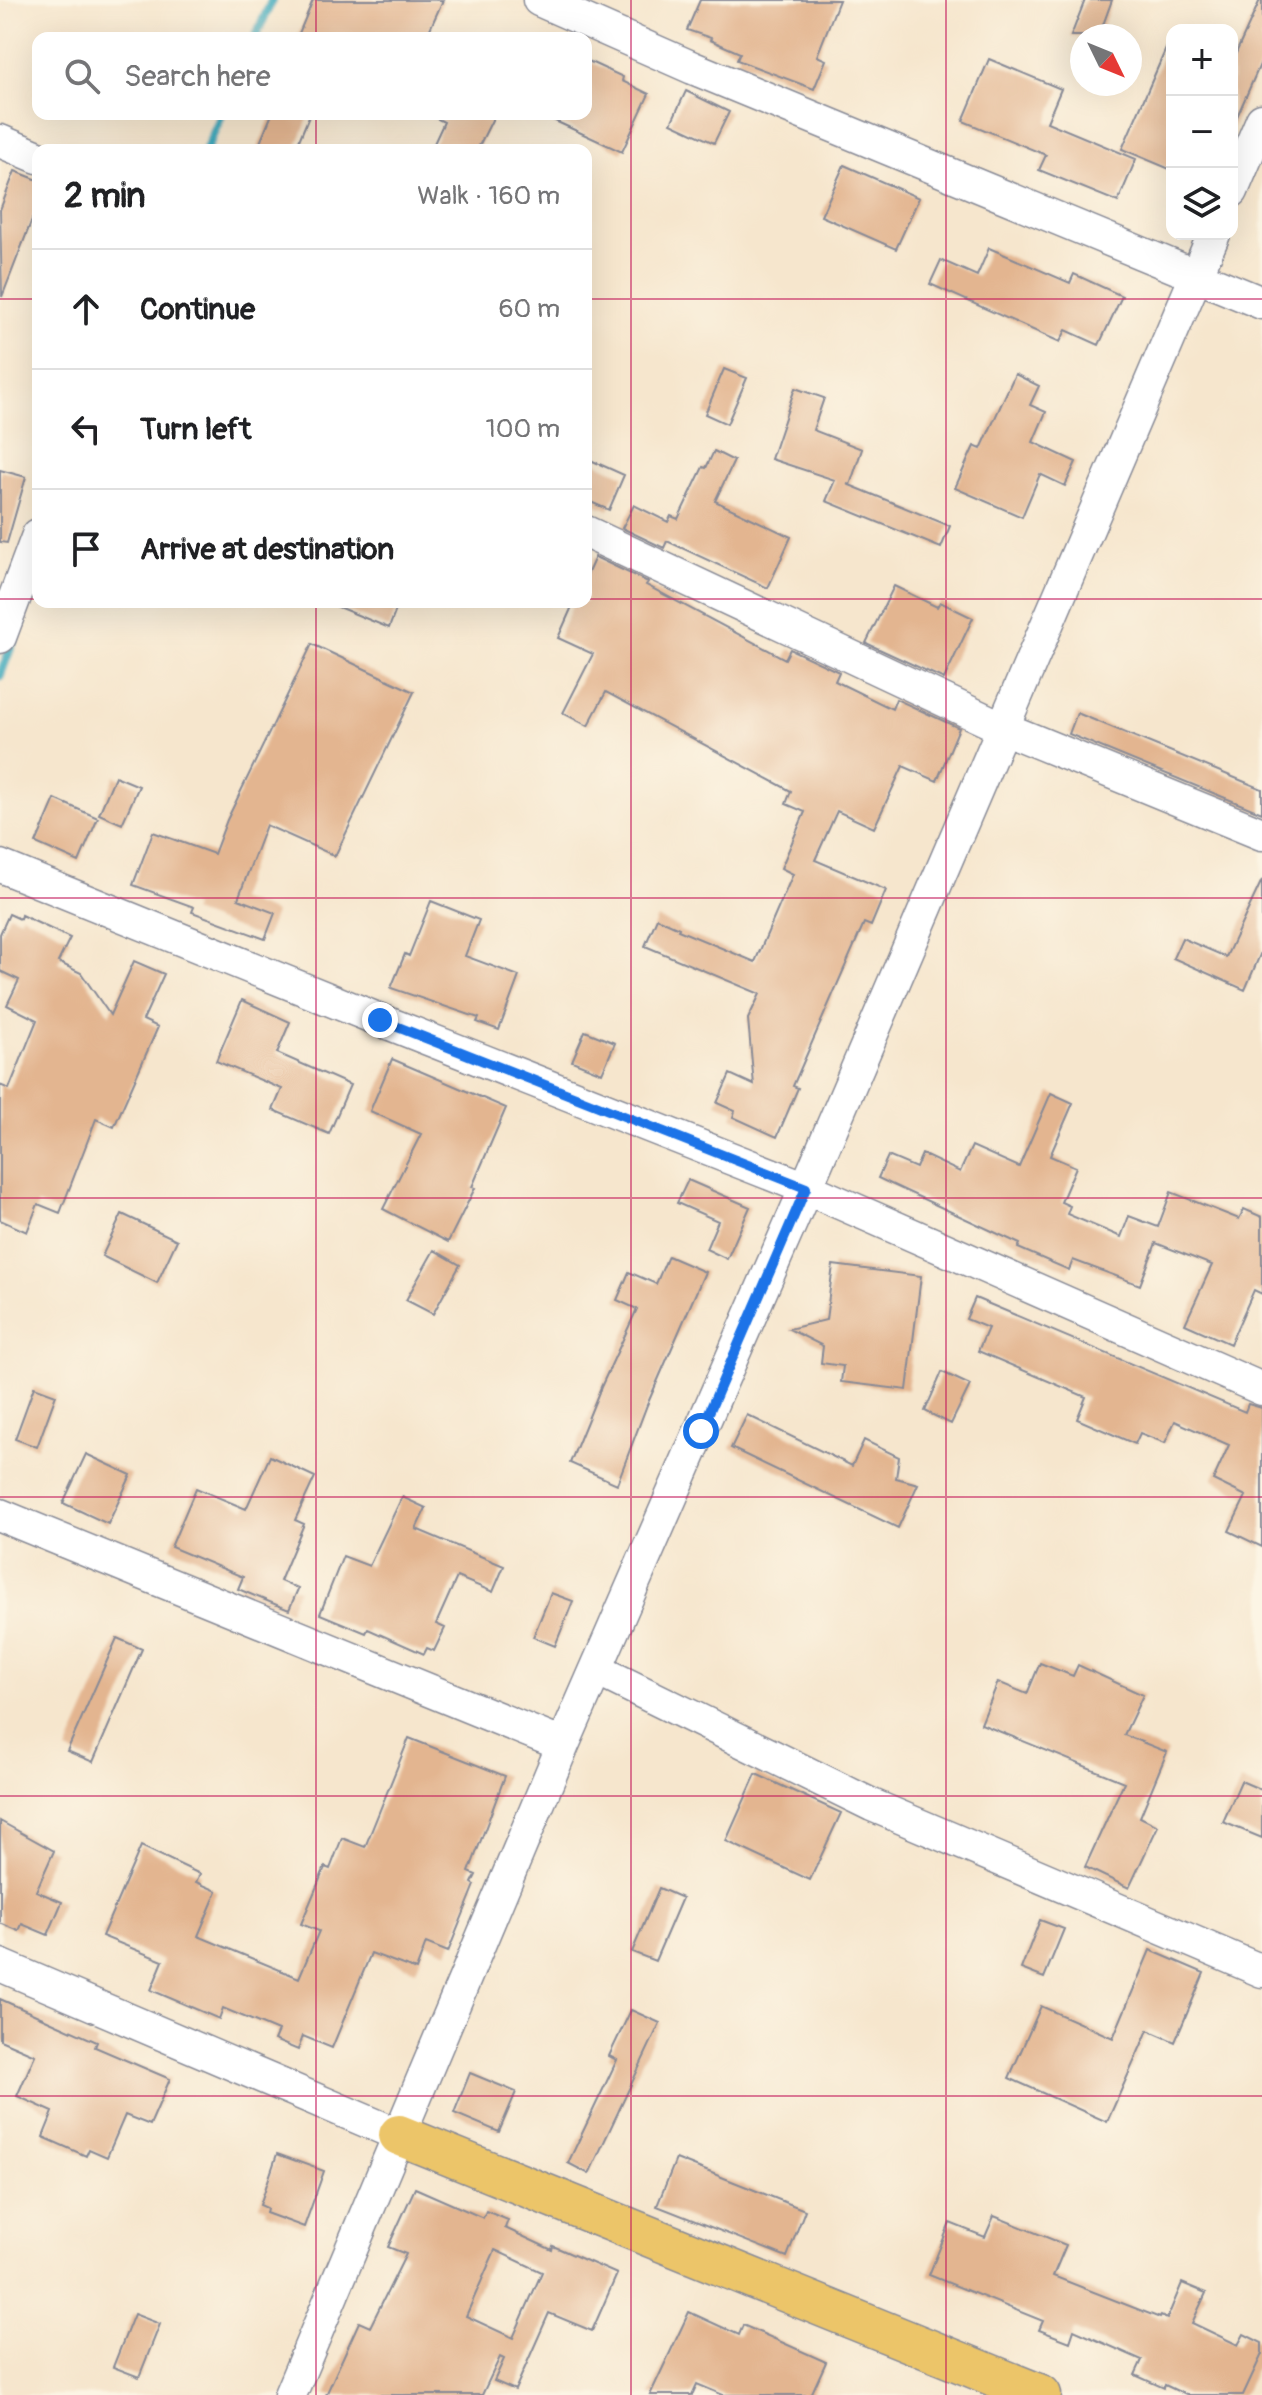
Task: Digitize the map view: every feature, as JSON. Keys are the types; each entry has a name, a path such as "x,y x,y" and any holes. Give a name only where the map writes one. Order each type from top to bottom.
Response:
{"main road":[{"path":"399,2135 1041,2395"}],"street":[{"path":"539,0 693,68 1262,303"},
{"path":"1238,177 1262,120"},
{"path":"0,141 32,154"},
{"path":"290,2395 563,1745 806,1188 1211,240"},
{"path":"592,535 1003,728 1262,834"},
{"path":"0,637 32,551"},
{"path":"0,866 806,1188 1262,1389"},
{"path":"0,1515 563,1745"},
{"path":"597,1670 872,1805 1262,1971"},
{"path":"0,1965 399,2135"}],"building":[{"path":"313,0 443,0 429,32 300,32"},
{"path":"700,0 839,0 817,56 826,60 814,89 737,60 740,53 687,30"},
{"path":"1085,0 1112,0 1103,24 1076,24"},
{"path":"1262,0 1262,60 1238,114 1238,96 1238,49"},
{"path":"1166,49 1166,167 1122,149"},
{"path":"989,59 1061,89 1047,122 1136,159 1118,202 1039,170 1046,155 963,121"},
{"path":"592,63 623,77 622,81 649,94 622,152 553,120 592,120"},
{"path":"686,91 729,112 714,143 671,123"},
{"path":"270,120 308,120 298,144 260,144"},
{"path":"440,120 492,120 480,144 434,144 444,122"},
{"path":"844,165 919,198 896,249 821,216"},
{"path":"15,171 32,178 32,220 2,297 0,210"},
{"path":"989,248 1070,283 1074,274 1122,296 1099,345 1066,330 1060,342 930,284 941,260 977,276"},
{"path":"724,369 747,378 727,424 705,414"},
{"path":"1015,374 1039,386 1030,405 1046,412 1033,442 1076,462 1065,486 1040,474 1022,517 955,488 974,446 981,449"},
{"path":"795,388 824,398 813,430 862,449 850,485 847,484 950,526 941,548 826,501 835,480 771,459"},
{"path":"714,451 734,461 715,501 791,537 768,588 667,541 664,548 622,528 634,505 668,522 671,516 678,519"},
{"path":"592,461 624,475 609,510 592,503"},
{"path":"0,470 26,477 7,543 0,542"},
{"path":"595,557 648,582 646,585 785,659 790,649 839,672 835,681 892,709 896,699 959,728 937,781 903,766 874,828 837,811 815,860 886,890 871,926 864,923 793,1086 798,1088 777,1137 733,1117 735,1111 717,1103 730,1074 754,1085 748,1019 760,994 645,946 657,918 755,962 793,874 781,868 805,812 786,804 791,791 606,692 588,726 563,713 593,654 558,638 571,608 592,608 592,564"},
{"path":"894,586 937,607 940,602 973,618 944,679 866,643"},
{"path":"341,608 397,608 389,628"},
{"path":"312,644 414,692 335,856 266,825 238,899 275,913 265,939 192,912 194,907 133,885 153,832 214,854 227,820"},
{"path":"1077,713 1262,789 1262,813 1069,734"},
{"path":"115,776 139,786 122,824 99,814"},
{"path":"55,799 98,818 79,862 36,843"},
{"path":"1262,880 1262,950 1245,990 1173,958 1182,938 1226,957"},
{"path":"431,901 479,920 465,956 519,976 499,1030 477,1022 479,1018 391,988 405,954 409,956"},
{"path":"9,914 20,919 21,915 70,938 58,962 81,973 110,1015 134,961 164,974 143,1020 158,1027 114,1127 96,1119 60,1213 38,1204 27,1232 0,1220 0,1085 9,1089 37,1020 7,1005 19,980 0,971 0,934"},
{"path":"242,1000 290,1022 277,1053 350,1085 329,1134 273,1110 282,1089 216,1061"},
{"path":"585,1031 615,1043 602,1073 572,1061"},
{"path":"392,1059 506,1108 472,1187 475,1188 448,1242 383,1209 421,1134 370,1111"},
{"path":"1051,1093 1073,1103 1050,1156 1076,1167 1061,1202 1070,1206 1067,1214 1121,1237 1129,1216 1158,1227 1171,1192 1239,1219 1244,1209 1262,1217 1262,1294 1254,1290 1230,1344 1185,1324 1212,1265 1156,1243 1140,1285 1073,1260 1069,1270 878,1178 888,1156 916,1168 922,1154 960,1172 972,1146 1019,1167"},
{"path":"688,1180 750,1207 727,1259 706,1249 718,1221 677,1203"},
{"path":"122,1214 177,1240 157,1283 102,1256"},
{"path":"434,1250 460,1265 433,1314 406,1300"},
{"path":"668,1256 705,1272 647,1405 617,1484 570,1463 637,1309 617,1300 629,1272 656,1284"},
{"path":"833,1265 921,1276 907,1390 841,1382 843,1366 821,1363 823,1346 789,1329 826,1320"},
{"path":"975,1298 1245,1412 1248,1404 1262,1408 1262,1547 1229,1531 1246,1496 1213,1480 1229,1445 1175,1421 1165,1443 1140,1433 1135,1444 1077,1419 1086,1397 978,1351 988,1328 966,1319"},
{"path":"942,1372 970,1385 951,1424 925,1411"},
{"path":"34,1387 56,1395 37,1447 15,1439"},
{"path":"747,1415 852,1466 864,1440 899,1457 896,1478 918,1484 898,1528 731,1448"},
{"path":"86,1454 131,1475 108,1524 63,1503"},
{"path":"270,1456 315,1477 295,1520 304,1524 280,1581 298,1589 289,1610 238,1589 243,1577 171,1547 196,1488 246,1509"},
{"path":"402,1497 426,1508 416,1529 504,1566 493,1592 457,1577 436,1624 445,1628 434,1651 427,1648 424,1654 368,1629 366,1633 320,1614 343,1556 369,1566"},
{"path":"551,1593 573,1601 555,1646 533,1637"},
{"path":"117,1638 142,1649 93,1762 67,1751"},
{"path":"1040,1663 1073,1676 1078,1665 1143,1695 1124,1735 1167,1752 1140,1817 1158,1826 1129,1888 1085,1867 1124,1782 981,1724 998,1682 1027,1694"},
{"path":"409,1738 505,1776 469,1872 476,1875 472,1883 475,1885 448,1952 426,1943 416,1970 371,1953 332,2048 303,2036 298,2050 274,2040 278,2031 223,2008 219,2019 151,1990 163,1961 102,1936 141,1846 200,1874 196,1882 217,1891 198,1936 299,1978 319,1931 301,1924 325,1867 330,1869 342,1838 365,1847"},
{"path":"756,1774 841,1813 810,1880 726,1841"},
{"path":"1241,1781 1262,1790 1262,1838 1223,1822"},
{"path":"0,1821 54,1851 36,1891 62,1902 48,1935 22,1924 19,1931 0,1923"},
{"path":"659,1888 682,1898 655,1961 632,1952"},
{"path":"1040,1920 1064,1929 1044,1978 1021,1969"},
{"path":"1150,1950 1204,1973 1175,2042 1148,2030 1107,2122 1009,2078 1041,2006 1113,2038"},
{"path":"0,1999 97,2042 95,2047 170,2079 150,2125 125,2115 107,2157 89,2149 86,2156 43,2137 53,2112 17,2096 35,2055 0,2040"},
{"path":"631,2010 660,2023 589,2174 568,2163 617,2060 609,2056"},
{"path":"470,2073 516,2092 499,2132 454,2113"},
{"path":"277,2154 324,2171 304,2227 266,2213 267,2208 260,2205"},
{"path":"676,2159 805,2210 787,2257 657,2206"},
{"path":"415,2188 483,2218 486,2211 508,2220 505,2228 552,2250 553,2246 617,2274 592,2331 549,2313 515,2390 494,2381 504,2359 500,2357 482,2395 326,2395 359,2322 370,2327 406,2254 388,2247","holes":["495,2250 542,2272 513,2338 466,2316"]},
{"path":"994,2216 1066,2245 1053,2276 1160,2318 1167,2319 1182,2283 1206,2293 1192,2323 1238,2345 1244,2334 1262,2343 1262,2354 1243,2395 1186,2395 1165,2385 1164,2388 1135,2375 1142,2360 1074,2330 1070,2342 1039,2330 1043,2321 929,2275 950,2223 985,2237"},
{"path":"689,2312 739,2335 743,2325 826,2362 811,2395 723,2395 697,2384 692,2395 650,2395"},
{"path":"134,2314 160,2324 139,2377 113,2367"}],"waterway":[{"path":"258,32 272,0"},
{"path":"209,144 219,120"},
{"path":"0,676 14,639"}],"route":[{"path":"380,1020 806,1188 701,1431"}]}
